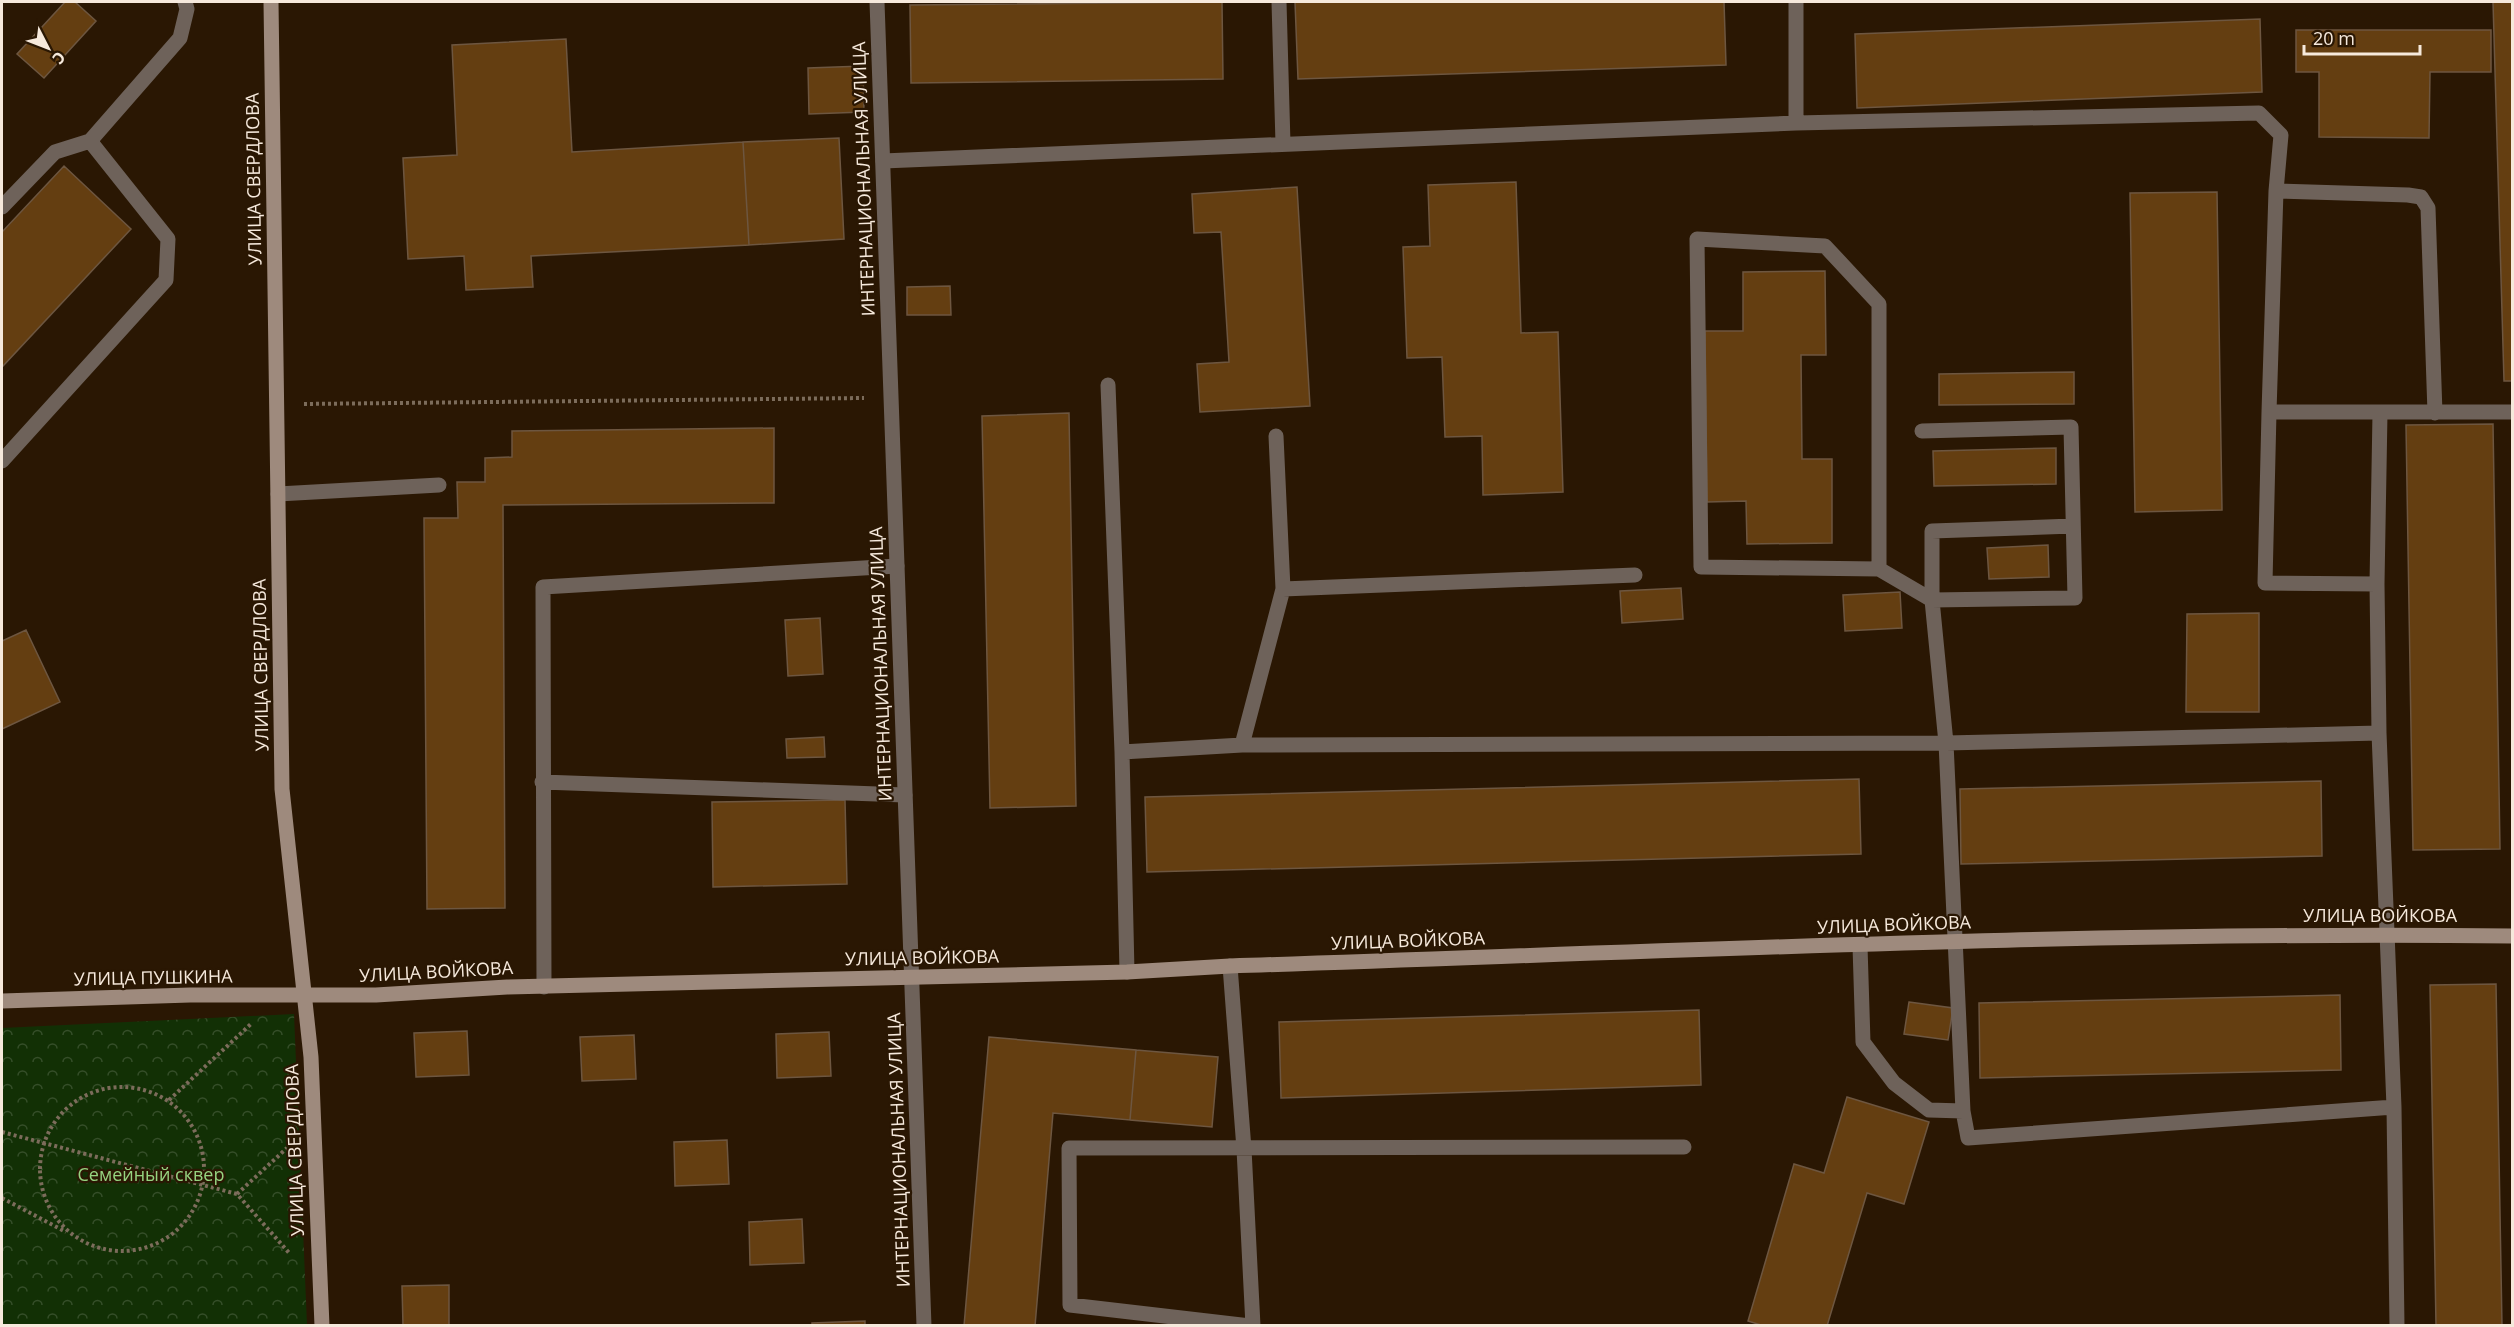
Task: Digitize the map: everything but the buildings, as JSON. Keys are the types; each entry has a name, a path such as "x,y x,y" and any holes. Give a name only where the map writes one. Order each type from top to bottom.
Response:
{"street":[{"path":"2,207 55,152 90,141 180,38 187,9 185,2"},
{"name":"УЛИЦА СВЕРДЛОВА","path":"271,2 282,789 311,1057 322,1326"},
{"name":"ИНТЕРНАЦИОНАЛЬНАЯ УЛИЦА","path":"877,2 924,1326"},
{"path":"1279,2 1283,144"},
{"path":"1796,2 1796,123"},
{"path":"883,161 1796,123 2259,113 2281,135 2276,191 2265,583 2377,584"},
{"path":"2,461 166,280 168,239 90,141"},
{"path":"2276,191 2421,197 2428,208 2435,413"},
{"path":"1879,569 1879,304 1826,246 1697,239 1701,567 1879,569 1932,600 2074,598 2072,427 1922,431"},
{"path":"1108,385 1122,752 1127,972"},
{"path":"2269,412 2512,412"},
{"path":"2380,413 2377,584 2379,733 2394,1107 2397,1326"},
{"path":"1242,745 1282,589 1276,436"},
{"path":"278,494 439,485"},
{"path":"2073,526 1932,531 1932,600 1947,744 1963,1111 1968,1138 2394,1107"},
{"path":"544,987 543,587 897,566"},
{"path":"1282,589 1635,574"},
{"path":"1122,752 1242,745 1947,744 2379,733"},
{"path":"542,782 905,795"},
{"name":"УЛИЦА ВОЙКОВА","path":"305,995 376,995 544,987 1127,972 1230,966 1956,942 2388,934 2512,936"},
{"path":"1860,945 1863,1042 1894,1083 1929,1110 1963,1111"},
{"path":"1230,966 1244,1149 1252,1326 1070,1305 1069,1148 1244,1149 1684,1146"},
{"name":"УЛИЦА ПУШКИНА","path":"2,1001 190,995 305,995"}],"path":[{"path":"277,405 891,398"},
{"path":"169,1100 281,996"},
{"path":"2,1198 69,1234 94,1247 122,1252 150,1247 174,1233 193,1211 203,1185 204,1161 198,1137 187,1117 169,1100 146,1089 121,1086 96,1090 73,1101 55,1120 43,1143 39,1167 42,1192 52,1215 69,1234"},
{"path":"237,1194 313,1125"},
{"path":"2,1132 237,1194 320,1288"}],"green space":[{"name":"Семейный сквер","path":"294,1014 307,1325 2,1325 2,1028"}]}
